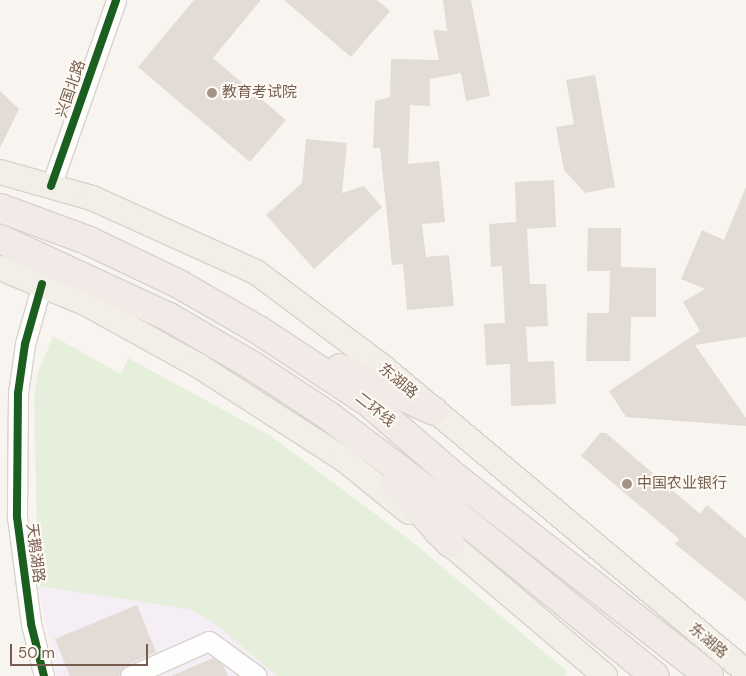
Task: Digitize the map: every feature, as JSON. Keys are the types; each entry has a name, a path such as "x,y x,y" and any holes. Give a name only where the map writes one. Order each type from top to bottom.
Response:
{"highway":[{"name":"二环线","path":"0,208 89,242 179,284 258,329 368,402 456,478 708,676"},
{"path":"0,239 169,317 253,366 329,416 426,490 655,676"},
{"path":"258,329 434,411"},
{"path":"253,366 369,456 450,544"}],"main road":[{"name":"东湖路","path":"0,172 92,198 256,272 319,317 746,672"},
{"path":"0,268 42,284 140,332 261,405 342,458 450,544 591,671"}],"street":[{"name":"兴国北路","path":"51,186 116,0"},
{"name":"天鹅湖路","path":"42,284 21,367 16,508 20,554 44,676"},
{"path":"130,676 209,641 256,676"}],"shaded area":[{"path":"38,586 189,609 215,624 277,676 57,676"}],"green space":[{"path":"53,336 121,374 128,358 271,436 405,536 567,671 564,676 277,676 215,624 189,609 38,586 34,396 38,373"}],"building":[{"name":"教育考试院","path":"194,0 261,0 213,58 286,120 250,162 138,67"},
{"path":"284,0 377,0 390,11 351,57"},
{"path":"443,0 471,0 490,96 466,101 461,73 430,79 430,106 410,105 408,164 439,161 445,222 422,224 426,257 449,255 454,306 407,310 403,264 392,265 380,148 373,148 375,101 390,97 391,59 439,60 433,30 447,31"},
{"path":"595,75 615,187 585,193 564,170 556,127 574,124 566,80"},
{"path":"0,91 19,109 0,148"},
{"path":"306,139 347,143 342,193 364,186 382,207 314,269 266,215 302,183"},
{"path":"554,180 556,227 527,229 530,284 546,284 548,326 526,327 528,362 554,361 556,404 511,406 510,364 486,365 484,324 505,323 502,266 491,267 489,224 516,222 515,182"},
{"path":"746,187 746,337 695,345 746,418 746,426 626,417 609,391 700,331 683,302 705,289 681,279 702,230 724,240"},
{"path":"588,228 621,228 621,267 656,268 656,317 631,317 630,361 586,361 587,313 609,313 610,271 587,271"},
{"path":"600,433 606,433 700,514 707,505 746,538 746,601 675,544 679,539 581,456"},
{"path":"137,605 156,652 125,666 119,676 70,676 55,639"},
{"path":"213,658 223,665 228,676 171,676"}],"cycle path":[{"path":"51,186 116,0"},
{"path":"42,284 25,344 18,393 17,517 31,624 44,676"}],"place":[{"name":"教育考试院","path":"212,93"},
{"name":"中国农业银行","path":"627,484"}]}
